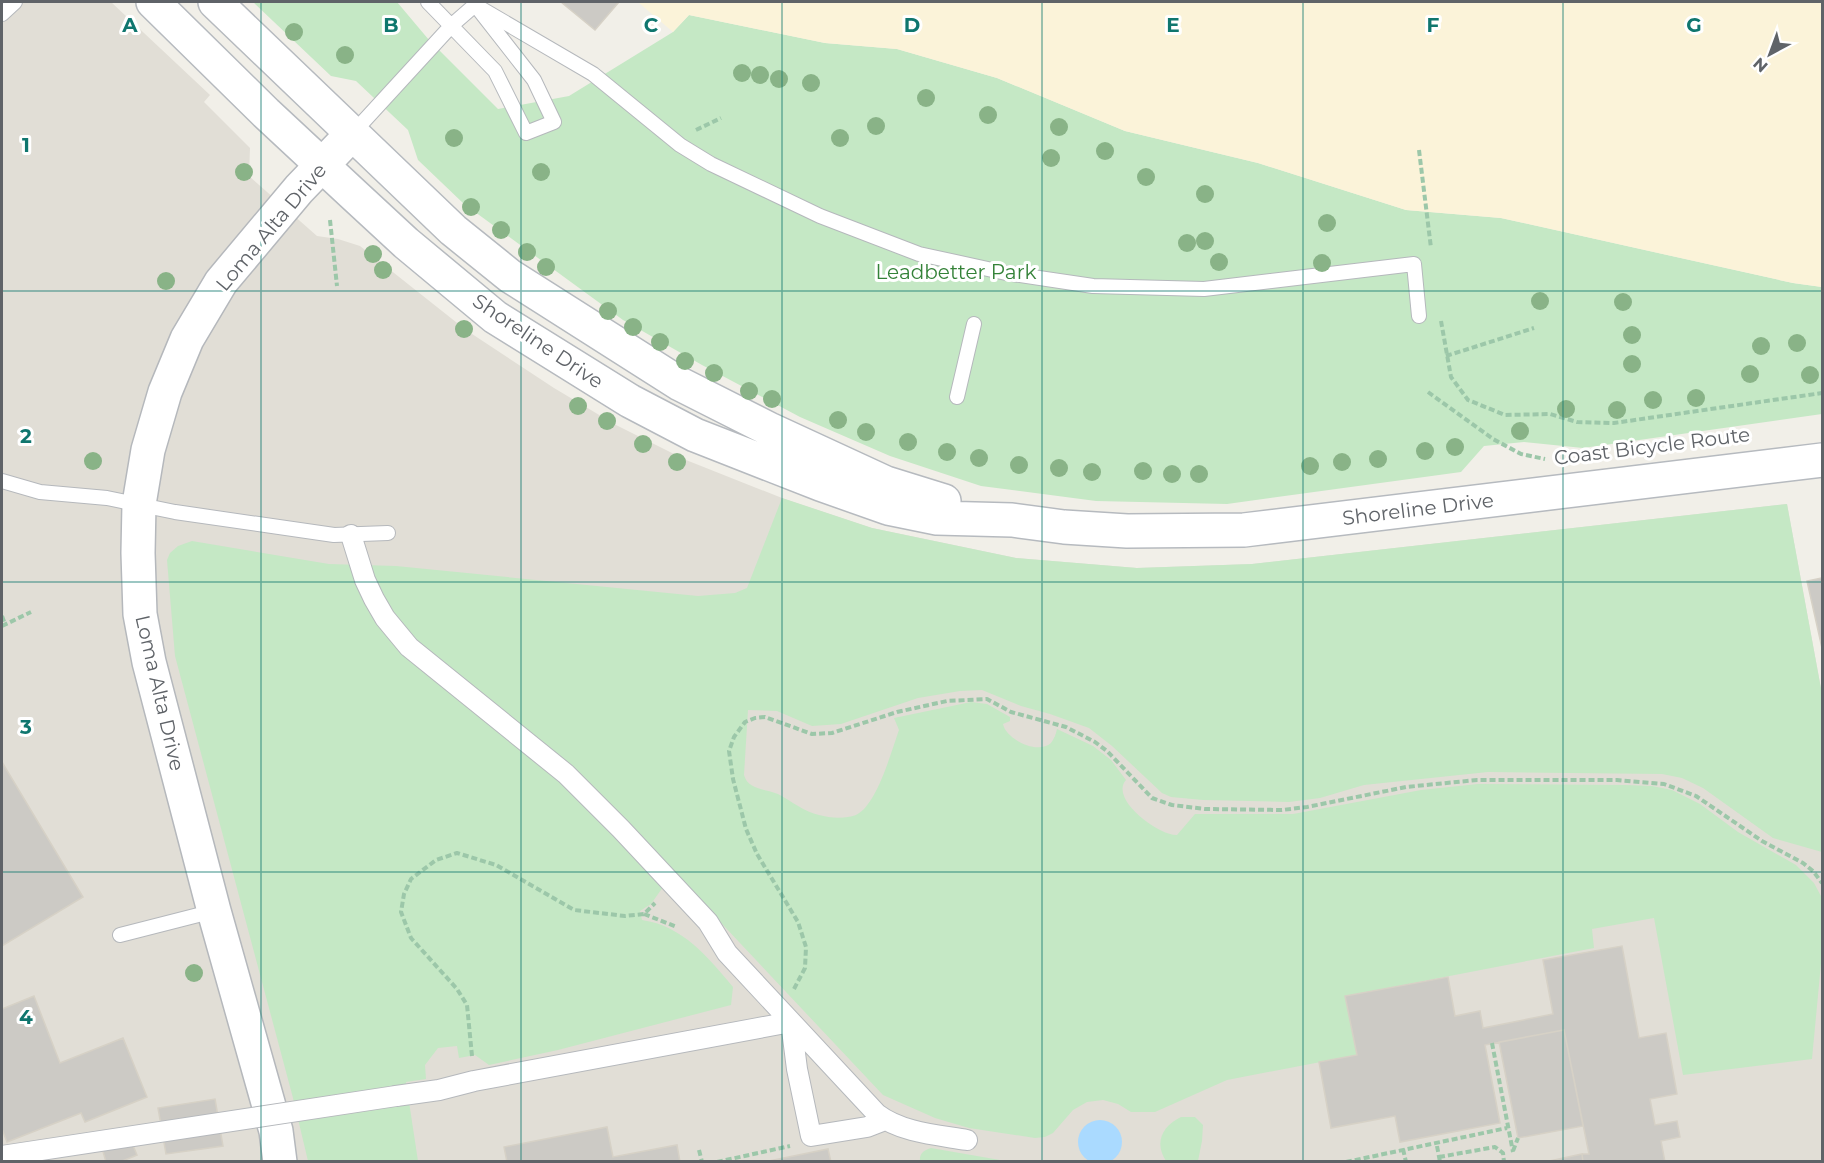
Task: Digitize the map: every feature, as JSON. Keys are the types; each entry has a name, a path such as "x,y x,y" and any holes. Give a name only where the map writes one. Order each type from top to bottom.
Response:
{"main road":[{"name":"Shoreline Drive","path":"153,2 406,243 495,317 630,401 695,435 888,508 938,518 1012,520 1064,527 1127,531 1244,530 1822,460"},
{"name":"Shoreline Drive","path":"215,2 453,230 510,276 680,384 769,429 886,483 1012,520"},
{"name":"Loma Alta Drive","path":"280,1161 276,1131 148,662 140,614 139,504 148,450 165,392 187,339 221,282 299,189 352,134"}],"street":[{"path":"351,535 365,580 385,618 409,647 566,774 708,922 727,953 885,1120 914,1130 967,1140"},
{"path":"2,1156 439,1090 474,1081 790,1022"},
{"path":"790,1022 811,1136 867,1127 885,1120"}],"lane":[{"path":"2,14 15,2"},
{"path":"428,2 495,71 525,132 554,122 534,80 475,5"},
{"path":"352,134 452,25 475,5"},
{"path":"475,5 593,74 680,145 711,164 820,216 919,254 1006,273 1093,286 1204,289 1414,264 1419,316"},
{"path":"957,397 974,324"},
{"path":"2,481 40,492 107,498 175,512 334,535 388,533"},
{"path":"120,935 214,910"}],"path":[{"path":"1419,150 1431,258"},
{"path":"330,220 337,286"},
{"path":"1440,312 1451,377 1468,400 1504,415 1550,414 1577,422 1614,423 1822,393"},
{"path":"1446,356 1534,328"},
{"name":"Coast Bicycle Route","path":"1428,392 1493,438 1521,454 1554,459"},
{"path":"2,616 3,625 31,612"},
{"path":"777,1006 800,981 805,968 806,947 798,922 757,854 746,829 733,779 729,751 734,737 745,722 755,718 765,717 812,734 832,733 897,712 947,701 987,699 1011,712 1066,728 1095,742 1107,751 1152,798 1172,805 1205,809 1282,810 1406,787 1477,780 1617,780 1664,784 1696,796 1762,841 1803,863 1813,871 1822,884"},
{"path":"474,1081 467,1005 457,989 411,938 401,912 411,879 436,860 457,853 496,865 574,910 625,916 644,914 673,885"},
{"path":"1492,1043 1513,1152 1518,1138"},
{"path":"1346,1161 1507,1128"},
{"path":"717,1161 801,1144"},
{"path":"1437,1146 1439,1160 1495,1147 1503,1154 1504,1161"},
{"path":"1403,1149 1406,1161"},
{"path":"699,1150 702,1161"}],"shaded area":[{"path":"2,2 111,2 210,95 204,102 250,148 249,176 317,236 338,239 360,246 466,330 554,388 616,425 686,460 782,498 872,528 1016,558 1137,568 1252,564 1787,504 1822,694 1822,1161 2,1162"}],"green space":[{"name":"Leadbetter Park","path":"253,2 397,2 429,40 498,109 569,96 673,32 689,15 825,43 897,49 997,78 1125,131 1258,163 1406,210 1501,218 1793,283 1822,287 1822,414 1583,448 1524,442 1484,446 1461,472 1227,504 1096,501 981,486 890,456 800,417 623,320 464,204 418,160 408,130 356,81 331,76"},
{"path":"782,498 872,528 1016,558 1137,568 1252,564 1787,504 1822,694 1822,852 1773,838 1703,788 1682,778 1662,774 1488,772 1364,785 1320,798 1289,802 1171,797 1162,793 1112,746 1089,728 1021,706 982,690 918,698 841,724 812,726 777,711 748,710 744,775 749,784 778,794 814,814 838,818 856,815 864,809 877,790 899,730 894,718 971,702 987,704 1010,717 1010,721 1003,724 1005,730 1023,744 1045,746 1051,743 1057,729 1093,746 1111,760 1126,780 1123,788 1124,797 1130,806 1148,823 1169,834 1177,835 1195,814 1293,814 1421,790 1478,784 1625,785 1652,786 1672,790 1700,804 1738,832 1796,865 1814,883 1822,898 1822,953 1812,1059 1683,1075 1654,918 1592,929 1594,948 1346,996 1357,1055 1227,1080 1155,1112 1131,1112 1118,1104 1103,1100 1087,1102 1073,1110 1053,1133 1045,1137 1035,1138 969,1128 935,1118 883,1095 593,787 584,803 663,887 651,904 640,911 642,920 670,929 704,954 733,987 731,1005 558,1050 489,1065 475,1055 459,1058 457,1046 438,1048 425,1065 426,1079 406,1082 418,1161 308,1161 175,656 167,560 170,553 178,546 192,541 329,564 396,566 698,596 735,593 747,588"},
{"path":"1181,1117 1195,1117 1203,1125 1198,1161 1166,1161 1162,1154 1160,1142 1165,1130"},
{"path":"931,1148 1002,1161 920,1161 920,1156"}],"sand":[{"path":"638,2 1822,2 1822,287 1793,283 1501,218 1406,210 1258,163 1125,131 997,78 897,49 825,43 689,15 673,32"}],"water":[{"path":"1100,1120 1116,1126 1122,1142 1116,1158 1100,1164 1084,1158 1078,1142 1084,1126"}],"building":[{"path":"561,2 619,2 595,30"},
{"path":"1822,578 1822,648 1807,581"},
{"path":"2,762 83,897 2,946"},
{"path":"1622,946 1639,1038 1666,1033 1677,1094 1650,1099 1655,1125 1677,1121 1680,1137 1661,1141 1665,1162 1583,1162 1582,1154 1589,1154 1564,1030 1485,1045 1500,1123 1400,1142 1395,1116 1331,1128 1319,1062 1357,1055 1345,996 1448,977 1455,1016 1480,1011 1483,1028 1553,1014 1543,960"},
{"path":"34,996 60,1063 123,1038 147,1097 85,1122 81,1113 7,1142 2,1129 2,1009"},
{"path":"1564,1030 1583,1126 1518,1138 1499,1042"},
{"path":"215,1099 223,1146 166,1154 158,1108"},
{"path":"607,1127 613,1157 677,1145 680,1162 507,1162 504,1147"},
{"path":"130,1138 137,1155 120,1162 106,1162 102,1148"},
{"path":"828,1149 831,1162 764,1162"},
{"path":"1582,1154 1583,1162 1545,1162"}]}
